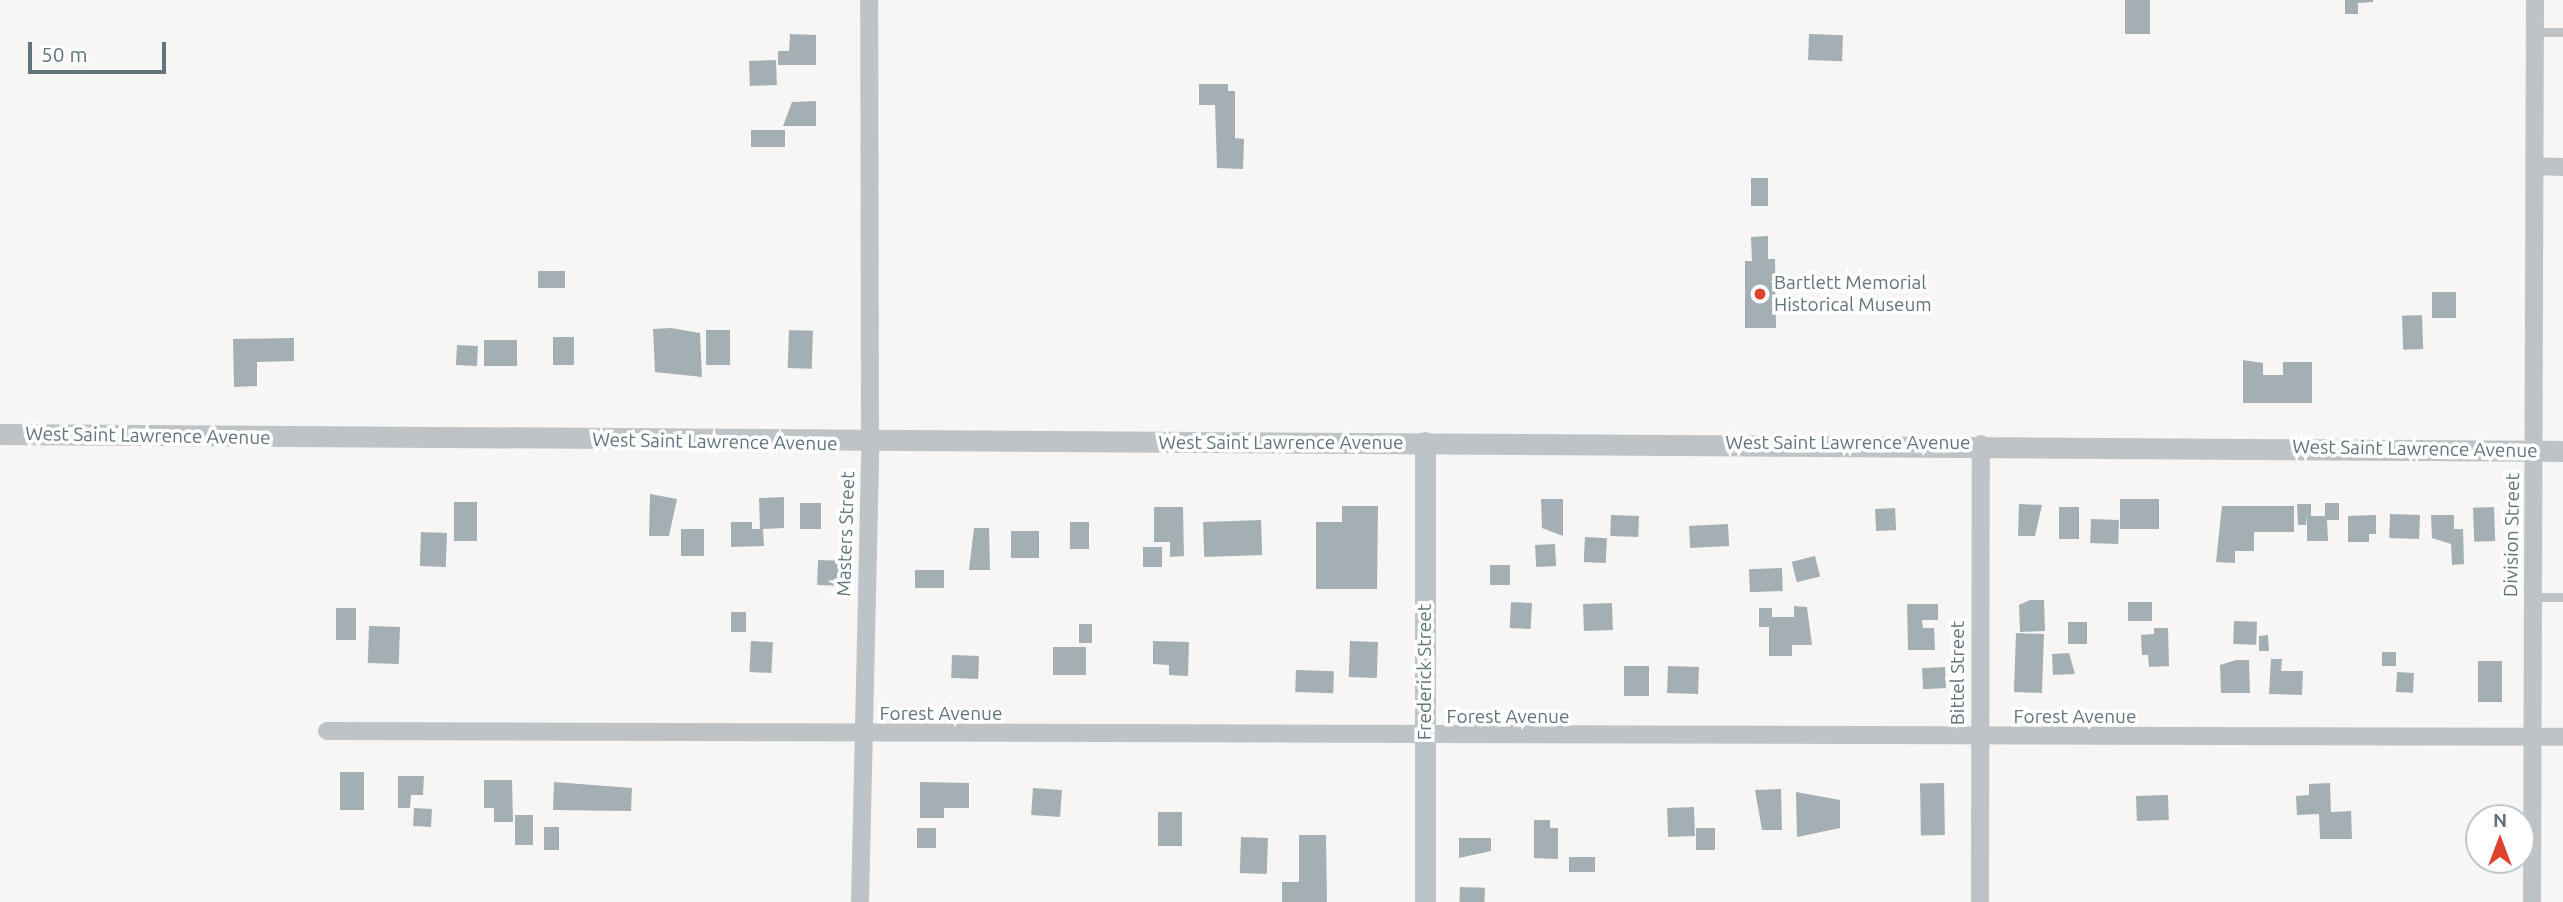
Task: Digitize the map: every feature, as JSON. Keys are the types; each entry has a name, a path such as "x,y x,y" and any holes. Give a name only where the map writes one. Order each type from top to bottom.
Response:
{"street":[{"name":"Masters Street","path":"860,902 860,734 870,444 869,0"},
{"name":"Division Street","path":"2532,902 2535,0"},
{"path":"2535,166 2563,167"},
{"name":"West Saint Lawrence Avenue","path":"0,434 870,444 1981,444 2563,451"},
{"name":"Frederick Street","path":"1425,442 1425,902"},
{"name":"Bittel Street","path":"1980,902 1981,444"},
{"name":"Forest Avenue","path":"327,731 1425,738 2563,737"}],"lane":[{"path":"2536,32 2563,32"},
{"path":"2532,597 2563,597"}],"building":[{"path":"2125,0 2150,0 2150,34 2125,34"},
{"path":"2345,0 2373,2 2358,3 2358,14 2345,14"},
{"path":"790,34 816,35 816,65 778,65 778,51 789,51"},
{"path":"1809,34 1843,35 1842,61 1808,60"},
{"path":"776,60 777,85 750,86 749,61"},
{"path":"1199,84 1228,84 1228,91 1235,91 1235,138 1244,139 1243,169 1217,168 1215,105 1199,105"},
{"path":"816,101 816,126 783,126 792,102"},
{"path":"751,130 785,130 785,147 751,147"},
{"path":"1751,178 1768,178 1768,206 1751,206"},
{"name":"Bartlett Memorial Historical Museum","path":"1768,236 1768,259 1775,259 1776,328 1745,328 1745,261 1752,261 1751,237"},
{"path":"538,271 565,271 565,288 538,288"},
{"path":"2432,292 2456,292 2456,318 2432,318"},
{"path":"2422,315 2423,349 2403,350 2402,316"},
{"path":"671,328 700,333 702,377 655,372 653,329"},
{"path":"706,330 730,330 730,365 706,365"},
{"path":"789,330 813,331 812,369 788,368"},
{"path":"553,337 574,337 574,365 553,365"},
{"path":"294,338 294,361 257,362 257,386 234,387 233,339"},
{"path":"484,340 517,340 517,366 484,366"},
{"path":"457,345 478,346 477,366 456,365"},
{"path":"2243,360 2263,363 2263,375 2283,375 2283,362 2312,362 2312,403 2243,403"},
{"path":"650,494 677,499 669,536 649,536"},
{"path":"784,497 784,528 763,529 764,546 731,547 731,522 752,522 752,529 760,529 759,498"},
{"path":"1541,499 1563,499 1563,536 1542,528"},
{"path":"2120,499 2159,499 2159,529 2120,529"},
{"path":"454,502 477,502 477,541 454,541"},
{"path":"800,503 821,503 821,529 800,529"},
{"path":"2325,503 2339,503 2339,520 2327,520 2328,541 2307,541 2307,516 2306,525 2298,525 2297,504 2311,504 2311,516 2325,516"},
{"path":"2019,504 2042,505 2035,536 2018,536"},
{"path":"1342,506 1378,506 1377,589 1316,589 1316,522 1342,522"},
{"path":"2222,506 2294,506 2294,532 2254,532 2254,551 2235,551 2235,563 2216,562"},
{"path":"1154,507 1183,507 1184,556 1170,557 1170,542 1154,542"},
{"path":"2059,507 2079,507 2079,539 2059,539"},
{"path":"2494,507 2495,541 2474,542 2473,508"},
{"path":"1895,508 1896,530 1876,531 1875,509"},
{"path":"2390,514 2420,515 2419,539 2389,538"},
{"path":"1611,515 1639,516 1638,537 1610,536"},
{"path":"2376,515 2376,534 2369,534 2369,542 2348,542 2348,516"},
{"path":"2431,515 2454,515 2454,529 2463,529 2464,564 2452,565 2451,544 2432,538"},
{"path":"2091,519 2119,520 2118,544 2090,543"},
{"path":"1261,520 1262,555 1204,557 1203,522"},
{"path":"1070,522 1089,522 1089,549 1070,549"},
{"path":"1728,524 1729,546 1690,548 1689,526"},
{"path":"974,528 989,528 990,570 969,570"},
{"path":"681,529 704,529 704,556 681,556"},
{"path":"1011,531 1039,531 1039,558 1011,558"},
{"path":"421,532 447,533 446,567 420,566"},
{"path":"1585,537 1607,538 1606,563 1584,562"},
{"path":"1555,544 1556,566 1536,567 1535,545"},
{"path":"1143,547 1162,547 1162,567 1143,567"},
{"path":"1815,556 1820,576 1797,582 1792,562"},
{"path":"818,560 843,561 842,586 817,585"},
{"path":"1490,565 1510,565 1510,585 1490,585"},
{"path":"1782,568 1783,591 1750,592 1749,569"},
{"path":"915,570 944,570 944,588 915,588"},
{"path":"2030,600 2044,600 2045,631 2020,632 2019,605"},
{"path":"1511,602 1532,603 1531,629 1510,628"},
{"path":"2128,602 2152,602 2152,621 2128,621"},
{"path":"1612,603 1613,630 1584,631 1583,604"},
{"path":"1907,604 1938,604 1938,620 1922,620 1923,628 1934,628 1935,650 1908,650"},
{"path":"1794,606 1807,607 1812,645 1792,645 1792,656 1769,656 1769,627 1759,627 1759,608 1772,608 1772,617 1794,617"},
{"path":"336,608 356,608 356,640 336,640"},
{"path":"731,612 746,612 746,632 731,632"},
{"path":"2234,621 2257,622 2256,645 2233,644"},
{"path":"2068,622 2087,622 2087,644 2068,644"},
{"path":"1079,624 1092,624 1092,643 1079,643"},
{"path":"369,626 400,627 399,664 368,663"},
{"path":"2154,628 2168,628 2169,666 2149,667 2148,655 2142,655 2141,635 2154,634"},
{"path":"2016,633 2044,634 2042,693 2014,692"},
{"path":"2268,635 2269,651 2259,651 2259,636"},
{"path":"751,641 773,642 771,673 749,672"},
{"path":"1153,641 1189,642 1188,676 1169,675 1169,665 1153,664"},
{"path":"1350,641 1378,642 1377,678 1349,677"},
{"path":"1053,647 1086,647 1086,675 1053,675"},
{"path":"2382,652 2396,652 2396,666 2382,666"},
{"path":"2069,653 2075,674 2053,675 2052,654"},
{"path":"952,655 979,656 978,679 951,678"},
{"path":"2271,659 2282,659 2281,671 2303,671 2302,695 2269,694"},
{"path":"2236,660 2249,660 2250,693 2221,693 2220,665"},
{"path":"2478,661 2502,661 2502,702 2478,702"},
{"path":"1624,666 1649,666 1649,696 1624,696"},
{"path":"1668,666 1699,667 1698,694 1667,693"},
{"path":"1945,667 1946,688 1923,689 1922,668"},
{"path":"1296,670 1334,671 1333,693 1295,692"},
{"path":"2397,672 2414,673 2413,693 2396,692"},
{"path":"340,772 364,772 364,810 340,810"},
{"path":"398,776 424,776 423,795 411,795 410,808 398,808"},
{"path":"484,780 512,780 513,822 494,822 494,808 484,808"},
{"path":"554,782 632,788 631,811 553,810"},
{"path":"920,782 969,783 969,808 944,808 944,818 920,818"},
{"path":"1920,783 1944,783 1945,835 1921,835"},
{"path":"2330,783 2331,812 2351,811 2352,839 2320,839 2319,814 2297,815 2296,796 2309,795 2309,784"},
{"path":"1033,788 1062,790 1060,817 1031,815"},
{"path":"1781,789 1782,830 1762,830 1755,790"},
{"path":"1796,792 1840,800 1840,828 1797,837"},
{"path":"2168,795 2169,820 2137,821 2136,796"},
{"path":"1694,807 1695,836 1668,837 1667,808"},
{"path":"414,808 432,809 431,827 413,826"},
{"path":"1158,812 1182,812 1182,846 1158,846"},
{"path":"515,815 533,815 533,845 515,845"},
{"path":"1534,820 1550,820 1550,828 1558,828 1558,859 1534,858"},
{"path":"544,827 559,827 559,850 544,850"},
{"path":"917,828 936,828 936,848 917,848"},
{"path":"1696,828 1715,828 1715,850 1696,850"},
{"path":"1299,835 1326,835 1327,902 1282,902 1282,882 1299,882"},
{"path":"1241,837 1268,838 1267,874 1240,873"},
{"path":"1459,838 1491,838 1491,851 1459,858"},
{"path":"1569,857 1595,857 1595,872 1569,872"},
{"path":"1460,887 1485,888 1484,902 1459,902"}],"place":[{"name":"Bartlett Memorial Historical Museum","path":"1760,294"}]}
